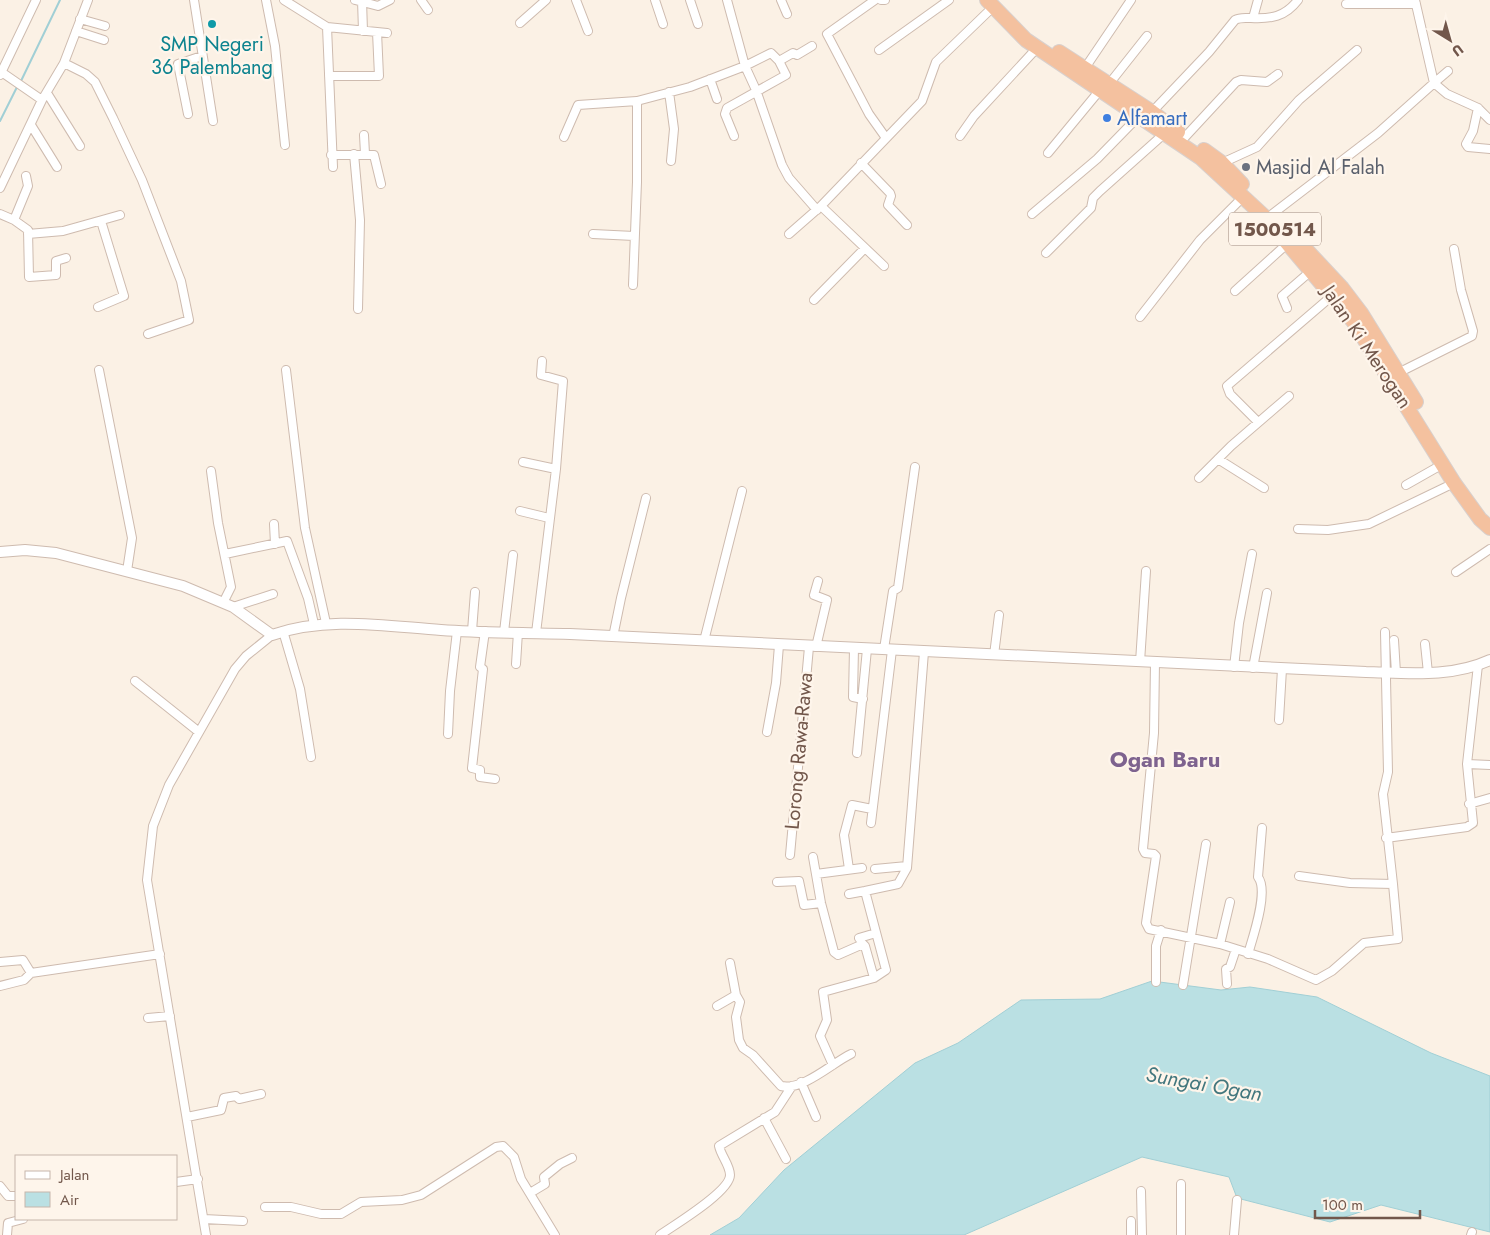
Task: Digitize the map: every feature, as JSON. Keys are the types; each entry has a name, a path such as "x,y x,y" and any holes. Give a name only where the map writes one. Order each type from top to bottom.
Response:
{"highway":[{"name":"Jalan Ki Merogan","path":"993,2 1035,36 1085,68 1105,87"},
{"name":"Jalan Ki Merogan","path":"993,2 1013,29 1037,48 1105,87 1185,137 1222,163 1342,288 1454,483 1480,519 1490,528"},
{"name":"Jalan Ki Merogan","path":"1146,114 1165,133 1201,158 1243,197 1288,243 1370,337 1398,373 1466,486 1490,515"}],"street":[{"path":"36,0 2,73 28,90 44,96 80,146"},
{"path":"0,188 44,96 64,63 88,0"},
{"path":"194,0 213,121"},
{"path":"266,0 274,46 286,145"},
{"path":"284,0 328,27 387,34"},
{"path":"363,31 359,1 378,6 390,0"},
{"path":"421,0 428,10"},
{"path":"520,23 546,0"},
{"path":"576,0 588,31"},
{"path":"655,0 663,24"},
{"path":"690,0 698,24"},
{"path":"727,0 745,66 756,90 782,165 789,178 819,208 884,266"},
{"path":"781,0 787,14"},
{"path":"875,0 827,34 869,114 886,138"},
{"path":"879,50 949,0"},
{"path":"1085,68 1130,0"},
{"path":"1254,18 1258,0"},
{"path":"1032,214 1097,159 1146,114 1208,52 1235,20 1242,17 1254,18 1282,15 1288,12 1298,0"},
{"path":"789,234 819,208 922,102 936,62 993,2"},
{"path":"1346,4 1415,2 1434,83 1447,94 1478,108 1490,120"},
{"path":"80,19 105,26"},
{"path":"328,27 331,155 333,167"},
{"path":"76,32 104,40"},
{"path":"329,76 379,76 378,32"},
{"path":"1048,152 1147,36"},
{"path":"779,61 793,53 796,55 812,46"},
{"path":"960,136 974,116 1037,48"},
{"path":"1222,163 1257,147 1299,100 1357,50"},
{"path":"564,137 578,105 637,101 710,79 745,66 769,53 779,61 785,76 756,90 726,110 734,136"},
{"path":"188,114 178,64 202,56"},
{"path":"64,63 86,74 95,82 146,189 181,281 189,319 148,334"},
{"path":"1271,215 1378,133 1448,71"},
{"path":"1185,137 1236,82 1241,80 1267,82 1278,74"},
{"path":"710,79 717,100"},
{"path":"669,92 674,129 671,161"},
{"path":"633,285 637,101"},
{"path":"1478,108 1473,131 1466,144 1468,147 1490,149"},
{"path":"31,125 57,167"},
{"path":"1046,254 1091,208 1093,198 1165,133"},
{"path":"364,135 365,154"},
{"path":"354,154 360,220 358,309"},
{"path":"331,155 365,154 375,157 381,184"},
{"path":"861,164 890,193 888,205 907,226"},
{"path":"14,220 28,186 26,176"},
{"path":"1140,317 1200,240 1243,197"},
{"path":"0,214 27,228 29,277 56,275 56,261 66,258"},
{"path":"28,234 60,232 120,215"},
{"path":"98,307 124,296 100,221"},
{"path":"593,234 634,236"},
{"path":"1235,291 1288,243"},
{"path":"814,300 865,248"},
{"path":"1398,373 1472,336 1473,331 1461,290 1454,249"},
{"path":"1287,308 1282,296 1312,270"},
{"path":"1258,422 1230,394 1227,386 1333,295"},
{"path":"536,633 556,469 563,380 541,375 542,361"},
{"path":"98,370 132,538 127,571"},
{"path":"286,370 305,528 326,623"},
{"path":"1199,478 1258,422 1289,396"},
{"path":"1218,459 1264,488"},
{"path":"522,462 556,469"},
{"path":"1406,486 1443,464"},
{"path":"871,823 893,591 898,588 915,466"},
{"path":"211,471 218,523 231,586 223,603"},
{"path":"1298,529 1328,530 1369,524 1454,483"},
{"path":"704,641 742,491"},
{"path":"613,637 646,498"},
{"path":"520,511 549,518"},
{"path":"274,524 275,544"},
{"path":"225,554 288,541 308,598 314,624"},
{"path":"1456,572 1490,549"},
{"path":"0,552 25,550 56,553 184,586 233,608 272,635"},
{"path":"1234,667 1239,623 1252,554"},
{"path":"504,632 513,555"},
{"path":"1140,662 1146,571"},
{"name":"Lorong Rawa-Rawa","path":"790,855 812,647 827,600 814,595 818,581"},
{"path":"472,631 475,592"},
{"path":"1257,668 1267,593"},
{"path":"233,608 273,594"},
{"path":"994,655 999,615"},
{"path":"206,1235 147,880 150,842 160,803 235,669 246,656 272,635 314,624 326,623 458,631 518,632 1234,667 1396,673 1451,672 1490,660"},
{"path":"283,631 300,688 311,757"},
{"path":"448,734 448,690 458,631"},
{"path":"485,631 480,667 483,669 472,768 480,770 480,777 495,779"},
{"path":"516,664 518,632"},
{"path":"1155,662 1154,733 1143,849 1145,852 1156,856 1146,923 1149,929 1190,936 1220,944 1268,960 1313,979 1320,979 1364,943 1398,939 1393,884 1386,838 1387,816 1383,794 1388,772 1385,632"},
{"path":"1394,640 1396,673"},
{"path":"1425,644 1428,673"},
{"path":"767,732 776,683 779,645"},
{"path":"854,648 853,697 863,699"},
{"path":"857,753 867,649"},
{"path":"849,894 898,884 907,866 924,652"},
{"path":"1386,838 1471,826 1473,823 1469,804 1467,764 1478,665"},
{"path":"1279,720 1281,668"},
{"path":"135,681 199,732"},
{"path":"1467,764 1490,765"},
{"path":"1469,804 1490,798"},
{"path":"849,869 844,836 852,805 872,809"},
{"path":"1248,954 1262,898 1262,881 1258,876 1262,828"},
{"path":"1183,985 1206,844"},
{"path":"813,857 821,902 834,952 838,955 863,944 874,978"},
{"path":"875,869 907,866"},
{"path":"816,874 862,868"},
{"path":"1300,876 1350,883 1393,884"},
{"path":"778,882 799,880 804,905 821,902"},
{"path":"833,1065 820,1036 827,1020 823,992 874,978 886,970 865,891"},
{"path":"1220,944 1230,902"},
{"path":"1156,982 1156,946 1161,930"},
{"path":"859,938 876,933"},
{"path":"1227,984 1226,969 1230,967 1236,949"},
{"path":"0,986 24,980 31,973 160,954"},
{"path":"0,962 23,960 31,973"},
{"path":"730,963 736,995 740,1002 736,1017 739,1040 743,1048 753,1055 781,1086 792,1086 801,1082 851,1054"},
{"path":"717,1006 736,995"},
{"path":"148,1018 170,1016"},
{"path":"801,1082 816,1117"},
{"path":"661,1234 701,1207 727,1182 730,1174 719,1146 775,1112 792,1086"},
{"path":"187,1117 221,1110 224,1098 236,1096 239,1098 261,1094"},
{"path":"764,1118 786,1159"},
{"path":"265,1207 288,1207 321,1214 341,1214 361,1202 409,1199 418,1196 502,1146 514,1157 521,1179 555,1235"},
{"path":"530,1194 546,1184 544,1177 560,1164 572,1158"},
{"path":"178,1182 198,1179"},
{"path":"1180,1235 1181,1184"},
{"path":"0,1186 8,1196 15,1196"},
{"path":"1142,1191 1142,1235"},
{"path":"1234,1235 1237,1200"},
{"path":"204,1219 243,1221"},
{"path":"7,1235 8,1223 19,1220"},
{"path":"1130,1221 1131,1235"}],"water":[{"name":"Sungai Ogan","path":"1152,981 1221,990 1250,987 1317,997 1431,1053 1490,1076 1490,1232 1381,1205 1330,1222 1237,1198 1229,1177 1142,1157 964,1235 710,1235 739,1218 784,1170 915,1063 958,1043 1021,1000 1100,999"}],"waterway":[{"path":"21,81 60,0"},
{"path":"0,121 18,85"}],"place":[{"name":"SMP Negeri 36 Palembang","path":"212,24"},
{"name":"Alfamart","path":"1107,118"},
{"name":"Masjid Al Falah","path":"1246,167"}],"district":[{"name":"Ogan Baru","path":"1165,759"}]}
